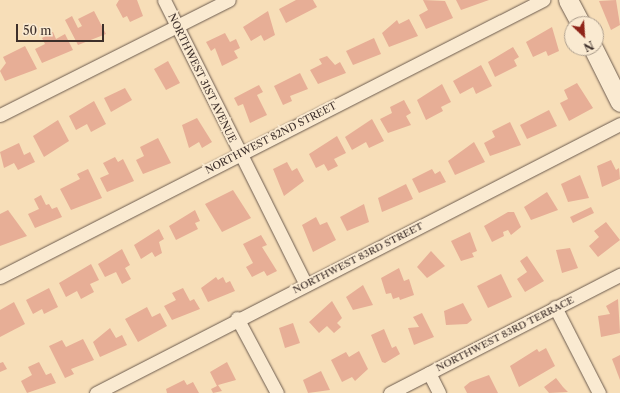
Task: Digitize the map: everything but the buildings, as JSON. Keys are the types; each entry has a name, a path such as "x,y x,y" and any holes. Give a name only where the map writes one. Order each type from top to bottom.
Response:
{"main road":[{"path":"568,0 577,16"},
{"path":"597,56 620,102"}],"street":[{"name":"NORTHWEST 31ST AVENUE","path":"164,0 239,155 306,285"},
{"path":"0,115 228,0"},
{"name":"NORTHWEST 82ND STREET","path":"0,277 543,0"},
{"name":"NORTHWEST 83RD STREET","path":"96,393 236,318 306,285 620,124"},
{"name":"NORTHWEST 83RD TERRACE","path":"390,393 620,275"},
{"path":"555,307 599,393"},
{"path":"236,318 277,393"},
{"path":"429,373 439,393"}]}
